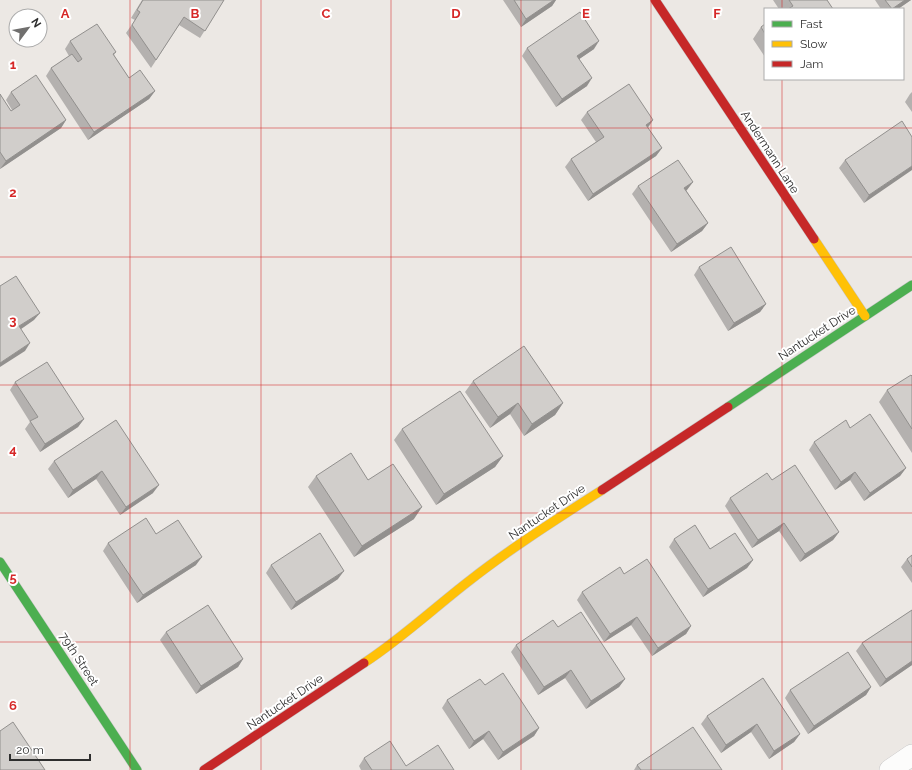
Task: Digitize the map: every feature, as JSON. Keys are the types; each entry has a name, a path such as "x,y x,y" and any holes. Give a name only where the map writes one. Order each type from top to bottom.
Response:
{"street":[{"name":"Andermann Lane","path":"655,0 864,316"},
{"name":"Nantucket Drive","path":"204,770 370,660 469,581 518,545 912,285"},
{"name":"79th Street","path":"0,562 137,770"},
{"path":"890,770 912,755"}],"building":[{"path":"143,0 224,0 205,31 184,17 156,60 132,25 140,12 137,10"},
{"path":"514,0 554,0 526,19"},
{"path":"789,0 827,0 832,8 790,8 793,6"},
{"path":"885,0 905,0 893,8 891,8"},
{"path":"580,12 599,41 577,56 592,78 562,99 527,48"},
{"path":"97,24 116,52 113,54 129,78 140,70 155,91 94,132 51,68 72,54 78,62 82,59 70,41"},
{"path":"764,25 764,32 761,27"},
{"path":"36,75 66,120 6,161 0,152 0,94 11,111 20,105 11,92"},
{"path":"629,84 653,120 646,125 662,148 593,194 571,159 604,137 587,112"},
{"path":"902,121 912,137 912,166 869,195 845,160"},
{"path":"678,160 693,182 684,188 708,223 677,244 638,186"},
{"path":"731,247 766,304 734,323 699,267"},
{"path":"16,276 40,313 19,326 30,343 0,363 0,286"},
{"path":"524,346 563,403 532,424 518,403 498,417 473,381"},
{"path":"47,362 84,419 45,444 30,421 38,417 15,382"},
{"path":"911,375 912,376 912,429 887,390"},
{"path":"460,391 503,456 444,494 402,429"},
{"path":"870,414 906,468 870,493 855,472 841,482 814,442 846,420 850,428"},
{"path":"116,420 159,485 126,507 102,471 73,490 54,461"},
{"path":"351,453 368,480 393,464 422,507 362,546 316,476"},
{"path":"795,465 839,532 805,554 784,523 758,540 730,498 767,473 772,480"},
{"path":"146,518 156,534 178,520 202,557 143,595 108,543"},
{"path":"695,525 710,549 735,533 753,560 708,589 674,539"},
{"path":"320,533 344,571 296,602 271,565"},
{"path":"912,555 912,567 907,559"},
{"path":"647,559 691,626 658,648 637,617 610,634 582,592 620,567 624,574"},
{"path":"208,605 243,659 201,686 166,632"},
{"path":"912,610 912,661 886,679 862,643"},
{"path":"581,612 625,679 591,701 571,670 544,687 516,645 553,620 558,627"},
{"path":"848,652 871,687 814,726 790,690"},
{"path":"503,673 539,728 503,752 489,731 474,741 447,700 480,679 485,685"},
{"path":"763,678 800,734 774,751 757,724 726,745 707,716"},
{"path":"13,722 45,770 0,770 0,731"},
{"path":"693,727 722,770 641,770 637,765"},
{"path":"390,741 406,766 438,745 454,770 372,770 364,758"}],"traffic: fast":[{"path":"728,407 912,285"},
{"path":"0,562 137,770"}],"traffic: slow":[{"path":"814,239 865,316"},
{"path":"364,663 391,644 456,591 501,557 602,490"}],"traffic: jam":[{"path":"655,0 814,239"},
{"path":"602,490 728,407"},
{"path":"204,770 364,663"}]}
